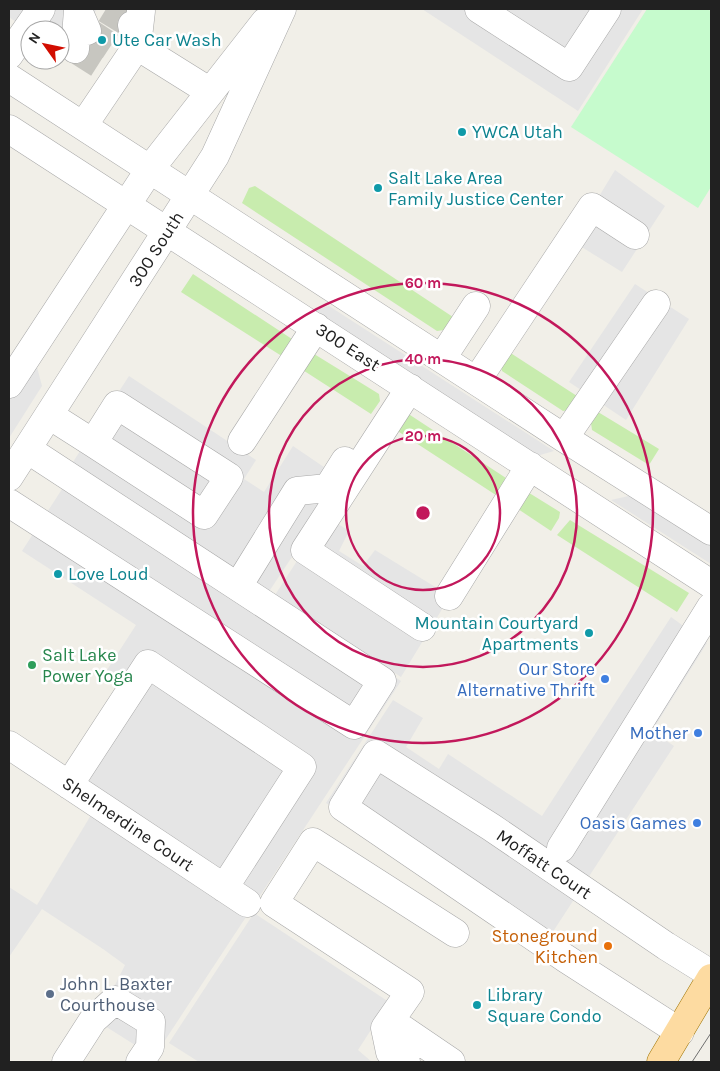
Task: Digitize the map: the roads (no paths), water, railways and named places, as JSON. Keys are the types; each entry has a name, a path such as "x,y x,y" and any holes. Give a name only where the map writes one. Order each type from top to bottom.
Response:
{"main road":[{"path":"661,1062 711,978"}],"street":[{"path":"9,384 150,169 209,91 275,9"},
{"name":"300 South","path":"9,477 215,156 282,9"},
{"path":"479,9 569,67 607,9"},
{"path":"9,55 36,10"},
{"path":"83,126 126,40 209,91"},
{"path":"9,78 564,438 711,531"},
{"name":"300 East","path":"9,128 711,584"},
{"path":"477,380 592,207 635,234"},
{"path":"564,438 656,304"},
{"path":"442,358 476,306"},
{"path":"242,441 316,327"},
{"path":"245,575 297,491 328,488 404,384"},
{"path":"404,384 305,550 422,627"},
{"path":"49,415 204,515 229,477 117,405 93,443"},
{"path":"9,503 354,725 382,681 27,449"},
{"path":"448,596 530,466"},
{"path":"561,848 711,607"},
{"path":"69,785 148,664 302,767 224,888"},
{"name":"Shelmerdine Court","path":"9,746 247,903"},
{"name":"Moffatt Court","path":"680,1032 565,958 343,807 376,754 491,827 666,946 711,974"},
{"path":"406,1062 390,1052 386,1028 410,992 274,902 313,842 455,932"},
{"path":"66,1062 93,1020 115,1000 151,1022 150,1047 140,1062"},
{"path":"401,1028 451,1062"}],"tunnel":[{"path":"106,9 132,25"},
{"path":"87,31 116,50"},
{"path":"75,49 105,68"}],"tram line":[{"path":"692,1062 711,1033"}],"place":[{"name":"Ute Car Wash","path":"102,40"},
{"name":"YWCA Utah","path":"462,132"},
{"name":"Salt Lake Area Family Justice Center","path":"378,188"},
{"name":"Love Loud","path":"58,574"},
{"name":"Mountain Courtyard Apartments","path":"589,633"},
{"name":"Salt Lake Power Yoga","path":"32,665"},
{"name":"Our Store Alternative Thrift","path":"605,679"},
{"name":"Mother","path":"698,733"},
{"name":"Oasis Games","path":"697,823"},
{"name":"Stoneground Kitchen","path":"608,946"},
{"name":"John L. Baxter Courthouse","path":"50,994"},
{"name":"Library Square Condo","path":"477,1005"}]}
